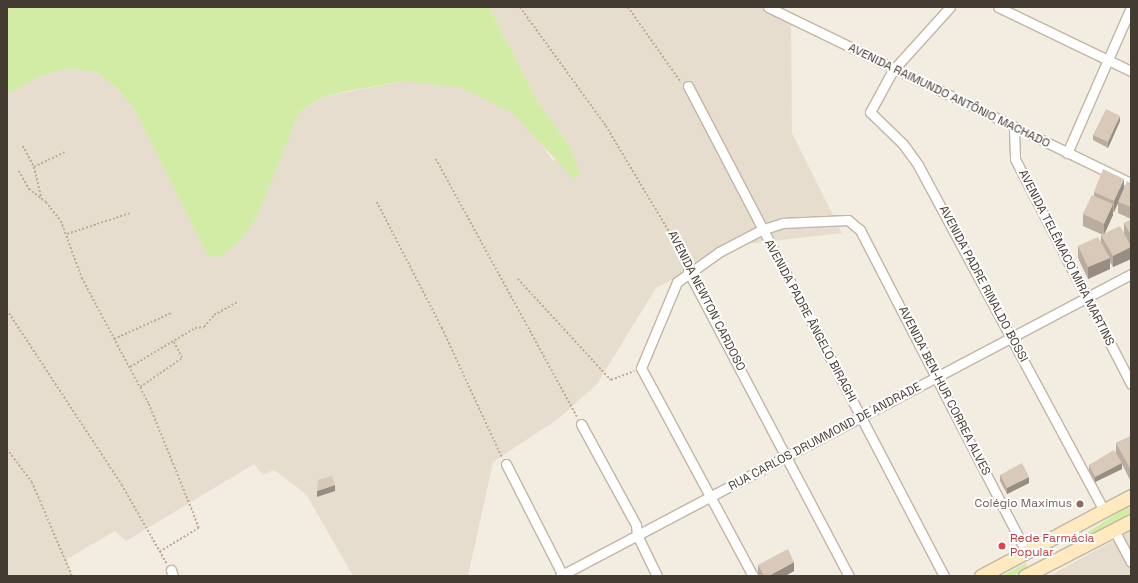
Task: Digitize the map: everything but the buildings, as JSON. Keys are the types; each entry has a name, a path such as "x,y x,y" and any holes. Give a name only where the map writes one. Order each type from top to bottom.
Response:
{"main road":[{"path":"980,576 1131,496"},
{"path":"1026,551 1034,574 1131,521"}],"street":[{"name":"AVENIDA RAIMUNDO ANTÔNIO MACHADO","path":"768,7 1014,129 1131,183"},
{"path":"893,70 950,7"},
{"path":"998,7 1131,71"},
{"path":"1067,153 1106,60 1131,7"},
{"name":"AVENIDA PADRE RINALDO BOSSI","path":"893,70 870,112 903,144 918,165 1104,510"},
{"name":"AVENIDA PADRE ÂNGELO BIRAGHI","path":"688,86 761,230 861,416 944,576"},
{"name":"AVENIDA TELÊMACO MIRA MARTINS","path":"1014,129 1015,159 1131,384"},
{"name":"AVENIDA BEN-HUR CORREA ALVES","path":"761,230 782,223 832,219 848,220 860,230 938,377 1026,551"},
{"path":"753,576 712,496 641,368 673,289 688,271 761,230"},
{"name":"AVENIDA NEWTON CARDOSO","path":"688,271 849,576"},
{"name":"RUA CARLOS DRUMMOND DE ANDRADE","path":"562,576 787,457 861,416 1012,338 1085,297 1131,274"},
{"path":"580,424 636,525 637,535 657,576"},
{"path":"506,464 562,576"},
{"path":"1114,530 1131,562"}],"path":[{"name":"AVENIDA NEWTON CARDOSO","path":"520,7 569,77 606,126 656,205 688,261 688,271"},
{"path":"628,7 676,80 688,86"},
{"path":"23,146 34,167 42,199"},
{"path":"34,167 65,152"},
{"path":"436,159 580,424"},
{"path":"19,171 29,189 42,199 67,234 82,278 140,387 198,528 160,552"},
{"path":"377,202 442,328 506,464"},
{"path":"67,234 130,214"},
{"path":"518,279 611,380 641,368"},
{"path":"130,367 173,341 204,327 214,315 237,302"},
{"path":"7,310 122,485 172,573"},
{"path":"114,339 171,313"},
{"path":"140,387 182,358 173,341"},
{"path":"7,449 32,482 72,576"}],"shaded area":[{"path":"489,7 774,7 791,14 792,133 842,233 739,245 656,288 597,384 558,419 493,462 468,576 353,576 306,494 274,470 263,475 254,464 126,541 115,531 67,559 73,576 7,576 7,94 41,76 68,68 96,72 118,89 135,110 208,256 220,257 288,138 299,112 322,97 404,81 434,82 460,87 511,112 532,131 553,161 570,147 537,100"},
{"path":"1131,531 1131,576 1051,575"}],"green space":[{"path":"7,7 489,7 537,100 570,147 580,174 574,179 511,112 460,87 404,81 348,91 322,97 299,112 257,217 241,240 220,257 208,256 135,110 118,89 96,72 68,68 41,76 7,94"},
{"path":"1131,504 1131,515 1044,561"},
{"path":"1026,563 1027,568 1013,576 1001,576"}],"place":[{"name":"Colégio Maximus","path":"1080,504"},
{"name":"Rede Farmácia Popular","path":"1002,546"}]}
